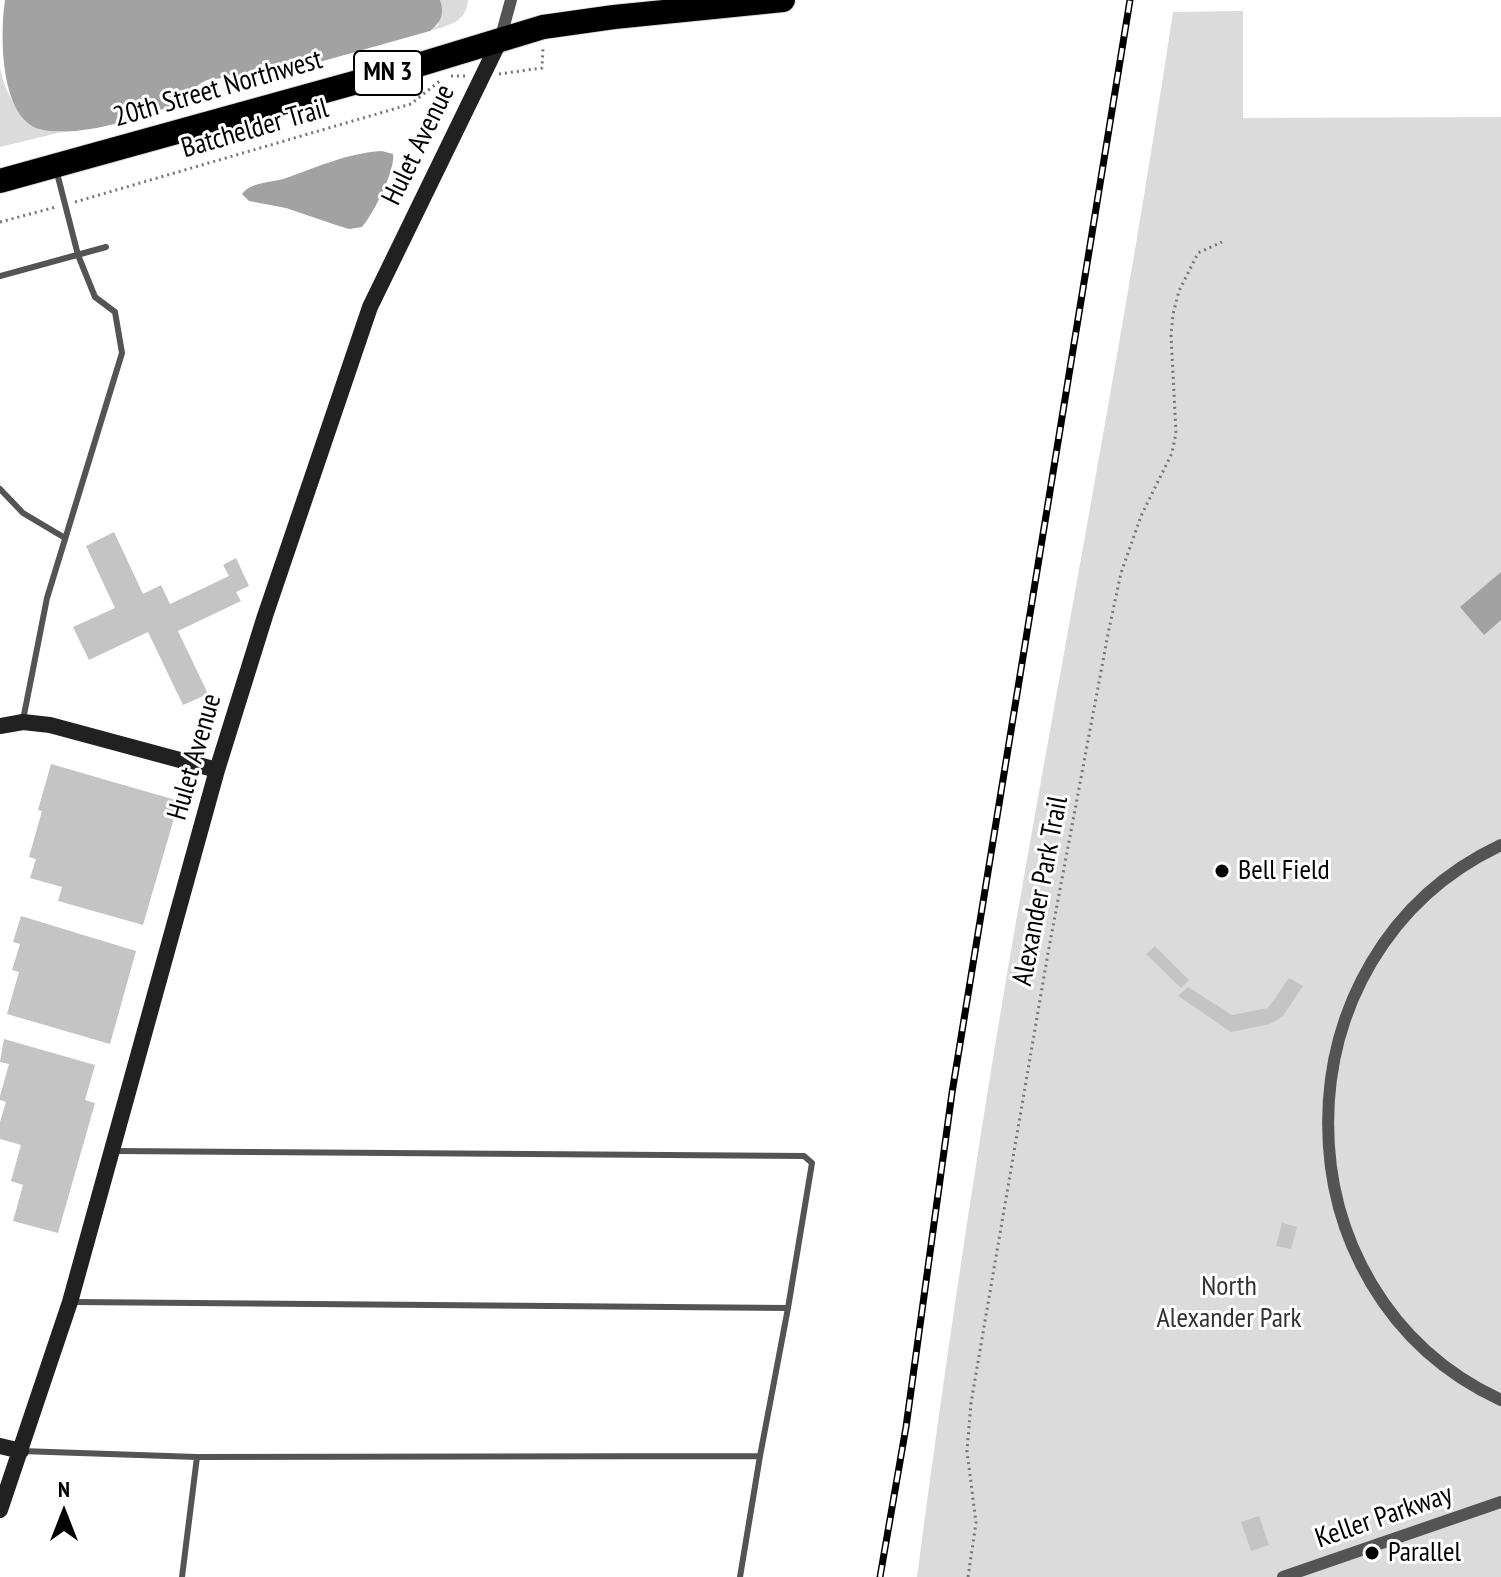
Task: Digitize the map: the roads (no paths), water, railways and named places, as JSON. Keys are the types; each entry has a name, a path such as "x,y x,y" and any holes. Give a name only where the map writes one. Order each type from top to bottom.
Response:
{"highway":[{"name":"20th Street Northwest","path":"0,181 543,27 783,0"}],"street":[{"path":"500,40 511,0"},
{"name":"Hulet Avenue","path":"0,1510 70,1302 217,770 269,603 370,307 500,40"},
{"path":"0,726 23,722 50,725 217,770"},
{"path":"1501,845 1457,870 1422,898 1375,957 1358,987 1342,1029 1331,1074 1328,1114 1329,1158 1337,1199 1351,1241 1372,1283 1402,1324 1439,1360 1469,1383 1501,1400"},
{"path":"0,1446 21,1451"},
{"name":"Keller Parkway","path":"1283,1577 1501,1502"}],"lane":[{"path":"23,722 47,598 122,353 115,312 95,297 78,255 55,166"},
{"path":"0,276 106,247"},
{"path":"2,494 23,513 65,538"},
{"path":"112,1151 804,1156 812,1163 812,1175 740,1577"},
{"path":"70,1302 788,1308"},
{"path":"21,1451 197,1457 760,1456"},
{"path":"182,1577 197,1457"}],"railway":[{"path":"880,1577 906,1427 952,1093 1130,0"}],"place":[{"name":"Bell Field","path":"1222,871"},
{"name":"Parallel","path":"1372,1553"}],"park label":[{"name":"North Alexander Park","path":"1229,1303"}]}
